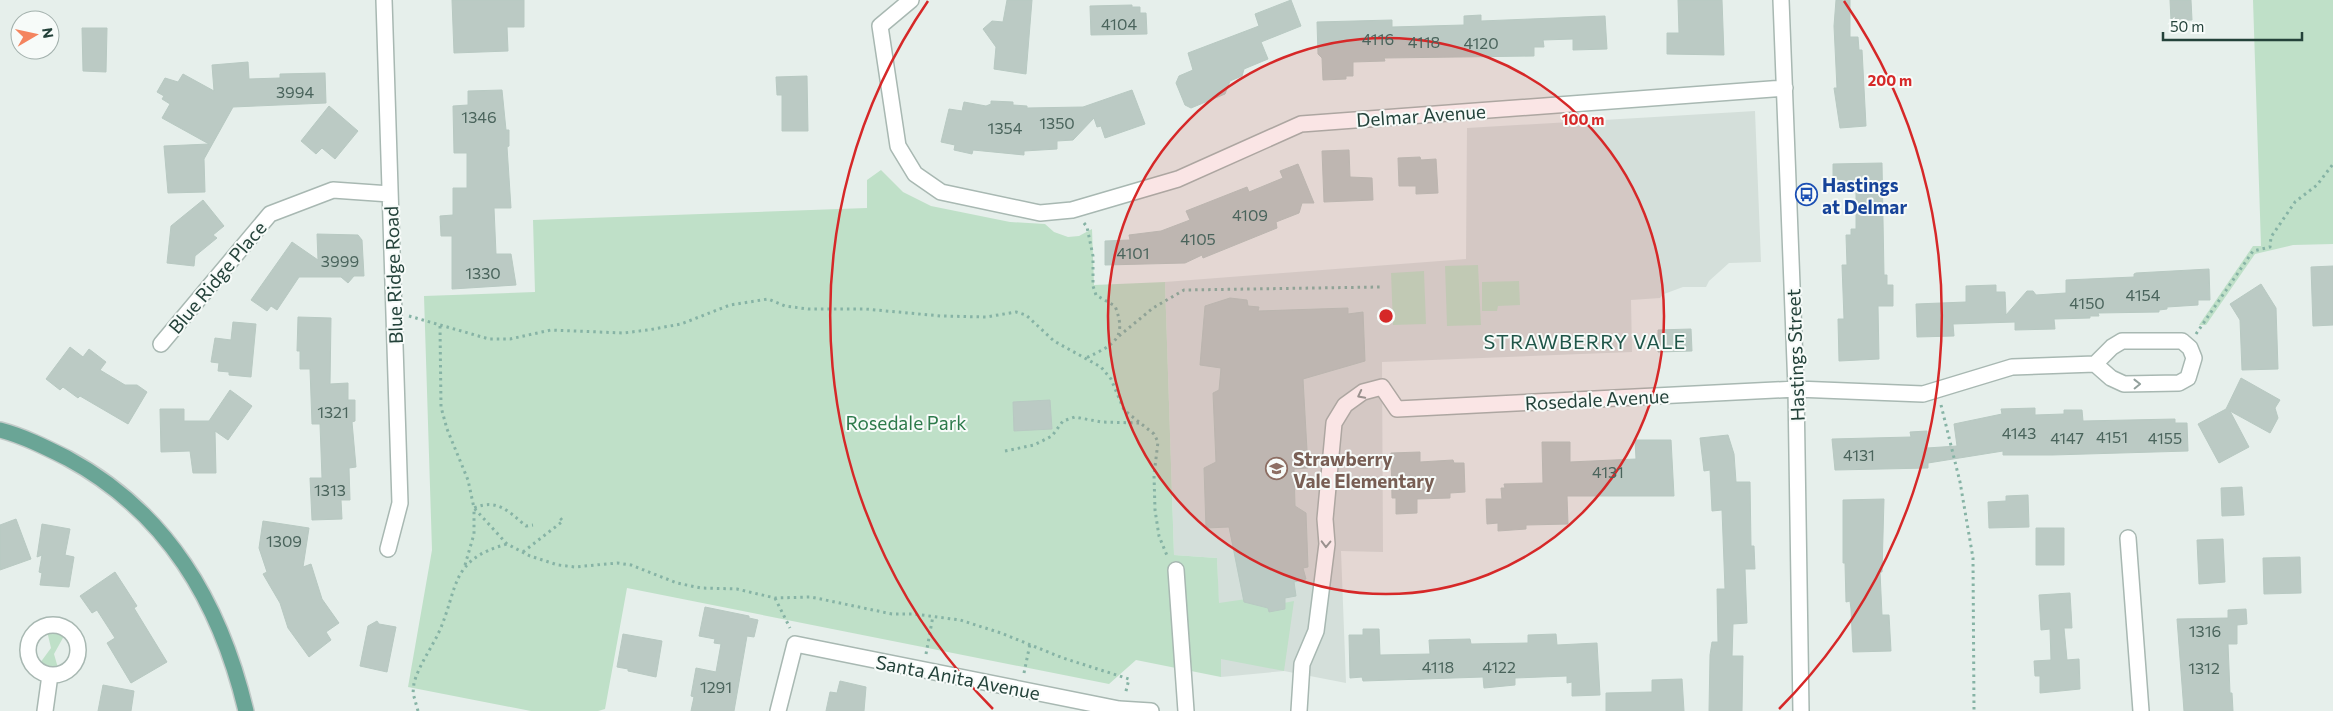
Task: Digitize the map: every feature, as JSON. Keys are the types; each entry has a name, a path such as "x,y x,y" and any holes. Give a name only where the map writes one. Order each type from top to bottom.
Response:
{"main road":[{"path":"0,430 48,448 85,468 122,494 155,526 184,562 208,601 224,637 246,711"}],"street":[{"name":"Blue Ridge Road","path":"384,0 400,503 388,549"},
{"name":"Delmar Avenue","path":"911,0 880,26 898,146 915,174 941,192 1040,213 1072,210 1178,179 1301,124 1784,88"},
{"name":"Hastings Street","path":"1781,0 1796,389 1802,711"},
{"name":"Blue Ridge Place","path":"161,344 270,214 333,190 390,194"},
{"path":"2175,340 2185,344 2194,358 2193,367 2188,378 2179,383 2124,384 2111,378 2095,364 2112,347 2122,341 2175,340"},
{"name":"Rosedale Avenue","path":"1300,711 1302,664 1316,631 1327,544 1325,519 1334,423 1345,405 1363,392 1382,387 1397,409 1796,389 1923,394 2012,367 2095,364"},
{"path":"2128,538 2141,711"},
{"path":"1176,570 1186,711"},
{"path":"778,711 795,644"},
{"name":"Santa Anita Avenue","path":"795,644 1122,709 1152,711"},
{"path":"44,711 50,675"}],"path":[{"path":"2185,344 2191,342 2253,251 2270,247 2271,237 2295,202 2317,185 2333,164"},
{"path":"1072,210 1087,227 1093,256 1093,286 1100,299 1108,301 1115,306 1121,328 1119,336"},
{"path":"1086,358 1112,344 1119,336 1169,297 1184,290 1380,287"},
{"path":"394,312 489,339 510,339 551,330 623,333 681,324 730,305 768,299 785,306 808,309 865,309 986,318 1016,312 1026,315 1054,341 1101,367 1111,379 1124,410 1154,434 1158,442 1154,475 1159,536 1165,554 1176,570"},
{"path":"418,711 413,692 414,683 440,630 455,582 465,566 474,534 474,508 468,480 447,429 441,407 440,326"},
{"path":"1937,390 1960,482 1973,558 1974,711"},
{"path":"1006,451 1034,445 1052,436 1063,421 1075,417 1100,422 1140,423"},
{"path":"474,508 487,504 501,506 526,526 533,525"},
{"path":"474,508 507,544 558,566 575,567 617,563 631,565 701,588 737,589 775,598 811,597 892,614 933,616 960,620 1030,644 1063,658 1129,679 1122,709"},
{"path":"523,552 563,521 560,518"},
{"path":"465,566 488,550 507,544"},
{"path":"775,598 791,630 795,644"},
{"path":"922,670 933,616"},
{"path":"1021,689 1030,644"}],"shaded area":[{"name":"Strawberry Vale Elementary","path":"1755,111 1761,262 1729,263 1709,281 1706,287 1683,287 1664,294 1660,298 1631,300 1632,352 1382,362 1383,552 1341,551 1346,683 1284,671 1221,677 1217,558 1174,555 1165,282 1466,259 1467,128"}],"green space":[{"path":"2253,0 2333,0 2333,244 2293,245 2255,254 2206,325 2199,325 2253,246 2261,246"},
{"name":"Rosedale Park","path":"881,170 903,192 931,206 1010,222 1045,224 1054,232 1068,237 1079,236 1092,229 1094,285 1165,282 1174,555 1217,558 1219,603 1260,597 1263,607 1294,601 1284,671 1221,659 1221,677 1136,660 1109,684 627,588 605,709 598,711 531,711 408,687 432,550 424,296 535,292 533,220 867,208 867,180"},
{"path":"1478,265 1481,325 1447,326 1445,266"},
{"path":"1424,271 1426,324 1393,325 1391,273"},
{"path":"1519,281 1520,305 1498,306 1497,311 1482,311 1482,282"},
{"path":"47,631 56,631 64,636 54,654 58,668 49,669 40,663 51,648"}],"building":[{"path":"452,0 524,0 524,27 507,27 508,51 454,53"},
{"path":"1007,0 1032,0 1026,74 994,69 996,47 983,29 992,21 1003,22"},
{"path":"1291,0 1301,26 1261,42 1268,59 1244,69 1242,76 1230,81 1225,94 1191,108 1185,105 1176,83 1179,76 1193,70 1188,53 1259,26 1255,14"},
{"path":"1678,0 1722,0 1724,55 1667,54 1667,33 1679,33"},
{"path":"1836,0 1850,0 1850,37 1858,37 1859,50 1862,50 1866,126 1840,128 1834,88 1837,88 1834,26"},
{"path":"2170,0 2191,0 2192,20 2171,21"},
{"path":"1132,5 1132,7 1140,7 1140,13 1146,13 1147,34 1091,35 1090,6"},
{"path":"1481,15 1481,21 1605,16 1607,49 1573,50 1573,39 1543,40 1544,47 1534,47 1534,56 1384,58 1385,61 1353,62 1353,76 1346,76 1346,79 1323,80 1322,58 1318,54 1317,22 1392,20 1392,27 1464,25 1464,16"},
{"path":"82,28 107,28 106,72 83,71"},
{"path":"248,62 249,79 280,78 280,74 325,73 326,103 233,107 204,159 205,192 168,193 164,146 209,144 162,118 170,104 162,99 164,96 157,92 165,78 178,82 183,74 214,91 212,65"},
{"path":"807,76 808,131 782,131 782,95 777,95 776,77"},
{"path":"502,90 506,130 509,130 509,146 507,147 511,208 494,208 496,254 511,254 516,285 452,289 452,236 441,236 440,216 453,215 453,188 467,188 467,153 454,153 453,106 468,105 468,91"},
{"path":"1132,90 1145,124 1105,138 1101,126 1097,127 1094,118 1073,140 1057,141 1057,149 1024,151 1024,155 973,150 972,154 954,150 955,145 941,142 949,109 962,111 964,102 986,106 991,104 991,101 1013,102 1013,105 1027,106 1027,108 1083,107"},
{"path":"329,106 358,131 335,159 322,148 316,154 301,141"},
{"path":"1349,150 1350,177 1372,178 1373,200 1324,202 1322,151"},
{"path":"1420,157 1421,160 1436,159 1438,193 1416,194 1416,186 1399,186 1398,158"},
{"path":"1882,163 1884,275 1887,275 1887,285 1893,285 1893,306 1878,306 1879,359 1839,361 1838,319 1844,319 1842,265 1847,265 1846,235 1851,235 1851,229 1856,229 1856,190 1839,190 1839,179 1833,179 1833,164"},
{"path":"1298,164 1314,203 1302,203 1299,213 1276,222 1277,228 1203,258 1202,255 1185,263 1105,265 1105,241 1130,240 1129,235 1161,231 1190,220 1186,211 1247,187 1249,192 1283,178 1280,171"},
{"path":"203,200 224,226 213,235 217,238 195,256 194,266 167,263 171,226"},
{"path":"317,234 358,235 362,240 364,276 354,276 348,283 341,277 299,277 277,310 271,306 267,311 251,300 292,242 318,260"},
{"path":"2333,266 2333,325 2313,326 2311,267"},
{"path":"2209,269 2210,300 2198,300 2198,305 2167,307 2167,309 2159,310 2159,312 2098,313 2099,316 2090,316 2090,318 2054,319 2055,329 2015,330 2015,322 1953,324 1954,336 1917,337 1916,304 1966,302 1966,286 1996,285 1996,292 2005,292 2006,315 2027,291 2033,291 2036,295 2066,293 2066,280 2134,277 2136,273"},
{"path":"2261,284 2276,308 2278,369 2242,370 2240,320 2230,304"},
{"path":"1230,298 1247,300 1248,306 1259,307 1258,311 1348,308 1348,314 1363,312 1365,361 1303,379 1308,468 1294,469 1295,506 1306,513 1308,567 1303,568 1306,579 1294,582 1296,596 1285,598 1285,609 1269,612 1268,608 1244,602 1229,527 1206,528 1204,468 1216,462 1213,393 1219,390 1221,368 1200,365 1205,306"},
{"path":"298,317 331,318 330,384 348,383 348,400 355,400 355,421 352,422 356,467 349,468 350,500 341,500 342,519 312,520 310,478 322,478 320,424 312,424 310,369 300,369 300,351 297,351"},
{"path":"233,322 256,324 251,377 229,375 229,372 218,371 219,363 211,362 215,338 231,340"},
{"path":"1691,329 1692,351 1658,352 1658,330"},
{"path":"70,347 83,357 89,349 106,362 100,370 125,385 137,385 147,392 128,424 80,396 78,398 63,387 60,390 46,379"},
{"path":"2241,378 2280,400 2275,408 2278,418 2270,433 2230,411 2249,447 2219,463 2198,424 2226,409"},
{"path":"230,390 252,406 228,440 215,431 216,473 193,473 190,451 161,452 160,409 184,409 184,421 209,421"},
{"path":"1050,400 1052,429 1014,431 1013,402"},
{"path":"2035,408 2035,415 2064,414 2064,410 2082,410 2083,421 2175,419 2175,423 2187,423 2188,451 2003,455 2003,451 1928,463 1928,468 1835,470 1832,439 1911,437 1910,432 1927,431 1927,448 1957,446 1954,424 2002,414 2001,409"},
{"path":"1728,435 1734,454 1736,482 1750,482 1751,546 1754,546 1755,569 1745,569 1747,623 1733,624 1732,656 1743,656 1742,711 1709,711 1710,655 1712,642 1718,642 1717,589 1725,589 1722,510 1712,511 1710,470 1704,471 1700,438"},
{"path":"1635,440 1671,440 1674,496 1567,496 1568,524 1526,525 1526,529 1498,531 1498,523 1487,524 1486,499 1502,499 1501,488 1505,488 1504,484 1543,483 1542,442 1570,442 1570,462 1636,459"},
{"path":"1420,452 1420,462 1453,460 1454,463 1464,463 1465,492 1450,493 1450,498 1417,499 1417,513 1396,514 1396,498 1392,498 1391,453"},
{"path":"2242,487 2244,515 2222,516 2221,488"},
{"path":"2028,495 2029,527 1989,528 1988,502 2006,501 2006,496"},
{"path":"1884,499 1882,572 1880,572 1882,615 1889,615 1891,651 1853,652 1851,609 1850,601 1846,602 1845,563 1843,563 1843,500"},
{"path":"16,519 31,559 0,570 0,525"},
{"path":"263,521 309,528 303,567 311,564 322,599 339,623 326,632 331,640 309,657 288,628 280,603 263,574 267,572 259,548"},
{"path":"42,524 70,529 65,555 74,557 69,587 40,585 42,573 39,572 42,555 37,557"},
{"path":"2036,528 2064,528 2064,565 2036,565"},
{"path":"2223,539 2225,582 2199,584 2197,540"},
{"path":"2300,557 2301,593 2264,594 2263,558"},
{"path":"115,572 137,606 134,608 167,662 131,683 107,643 115,638 97,610 92,613 80,596"},
{"path":"2070,593 2072,628 2064,628 2067,660 2079,659 2080,689 2040,693 2040,676 2035,676 2034,661 2051,660 2050,629 2041,630 2039,595"},
{"path":"705,607 749,616 749,618 758,620 754,637 747,636 734,711 691,711 694,697 691,696 696,668 716,672 721,644 714,643 715,639 699,636"},
{"path":"2246,609 2247,624 2237,625 2237,644 2228,644 2230,693 2232,693 2233,711 2184,711 2177,619 2228,618 2228,610"},
{"path":"377,621 379,624 396,627 387,672 360,666 368,626"},
{"path":"1363,629 1379,629 1380,655 1430,654 1429,640 1470,639 1471,644 1528,643 1528,635 1556,634 1557,645 1597,643 1600,695 1572,696 1572,682 1567,683 1567,676 1515,678 1515,685 1484,688 1483,677 1363,681 1362,677 1350,678 1349,635 1363,635"},
{"path":"623,634 662,641 656,677 617,667"},
{"path":"1682,679 1684,711 1606,711 1606,693 1652,692 1652,680"},
{"path":"840,681 866,687 864,711 826,711 830,692 837,693"},
{"path":"103,685 134,691 131,711 98,711"}],"place":[{"name":"Hastings at Delmar","path":"1806,195"},
{"name":"Strawberry Vale Elementary","path":"1277,469"}],"district":[{"name":"STRAWBERRY VALE","path":"1585,341"}]}
